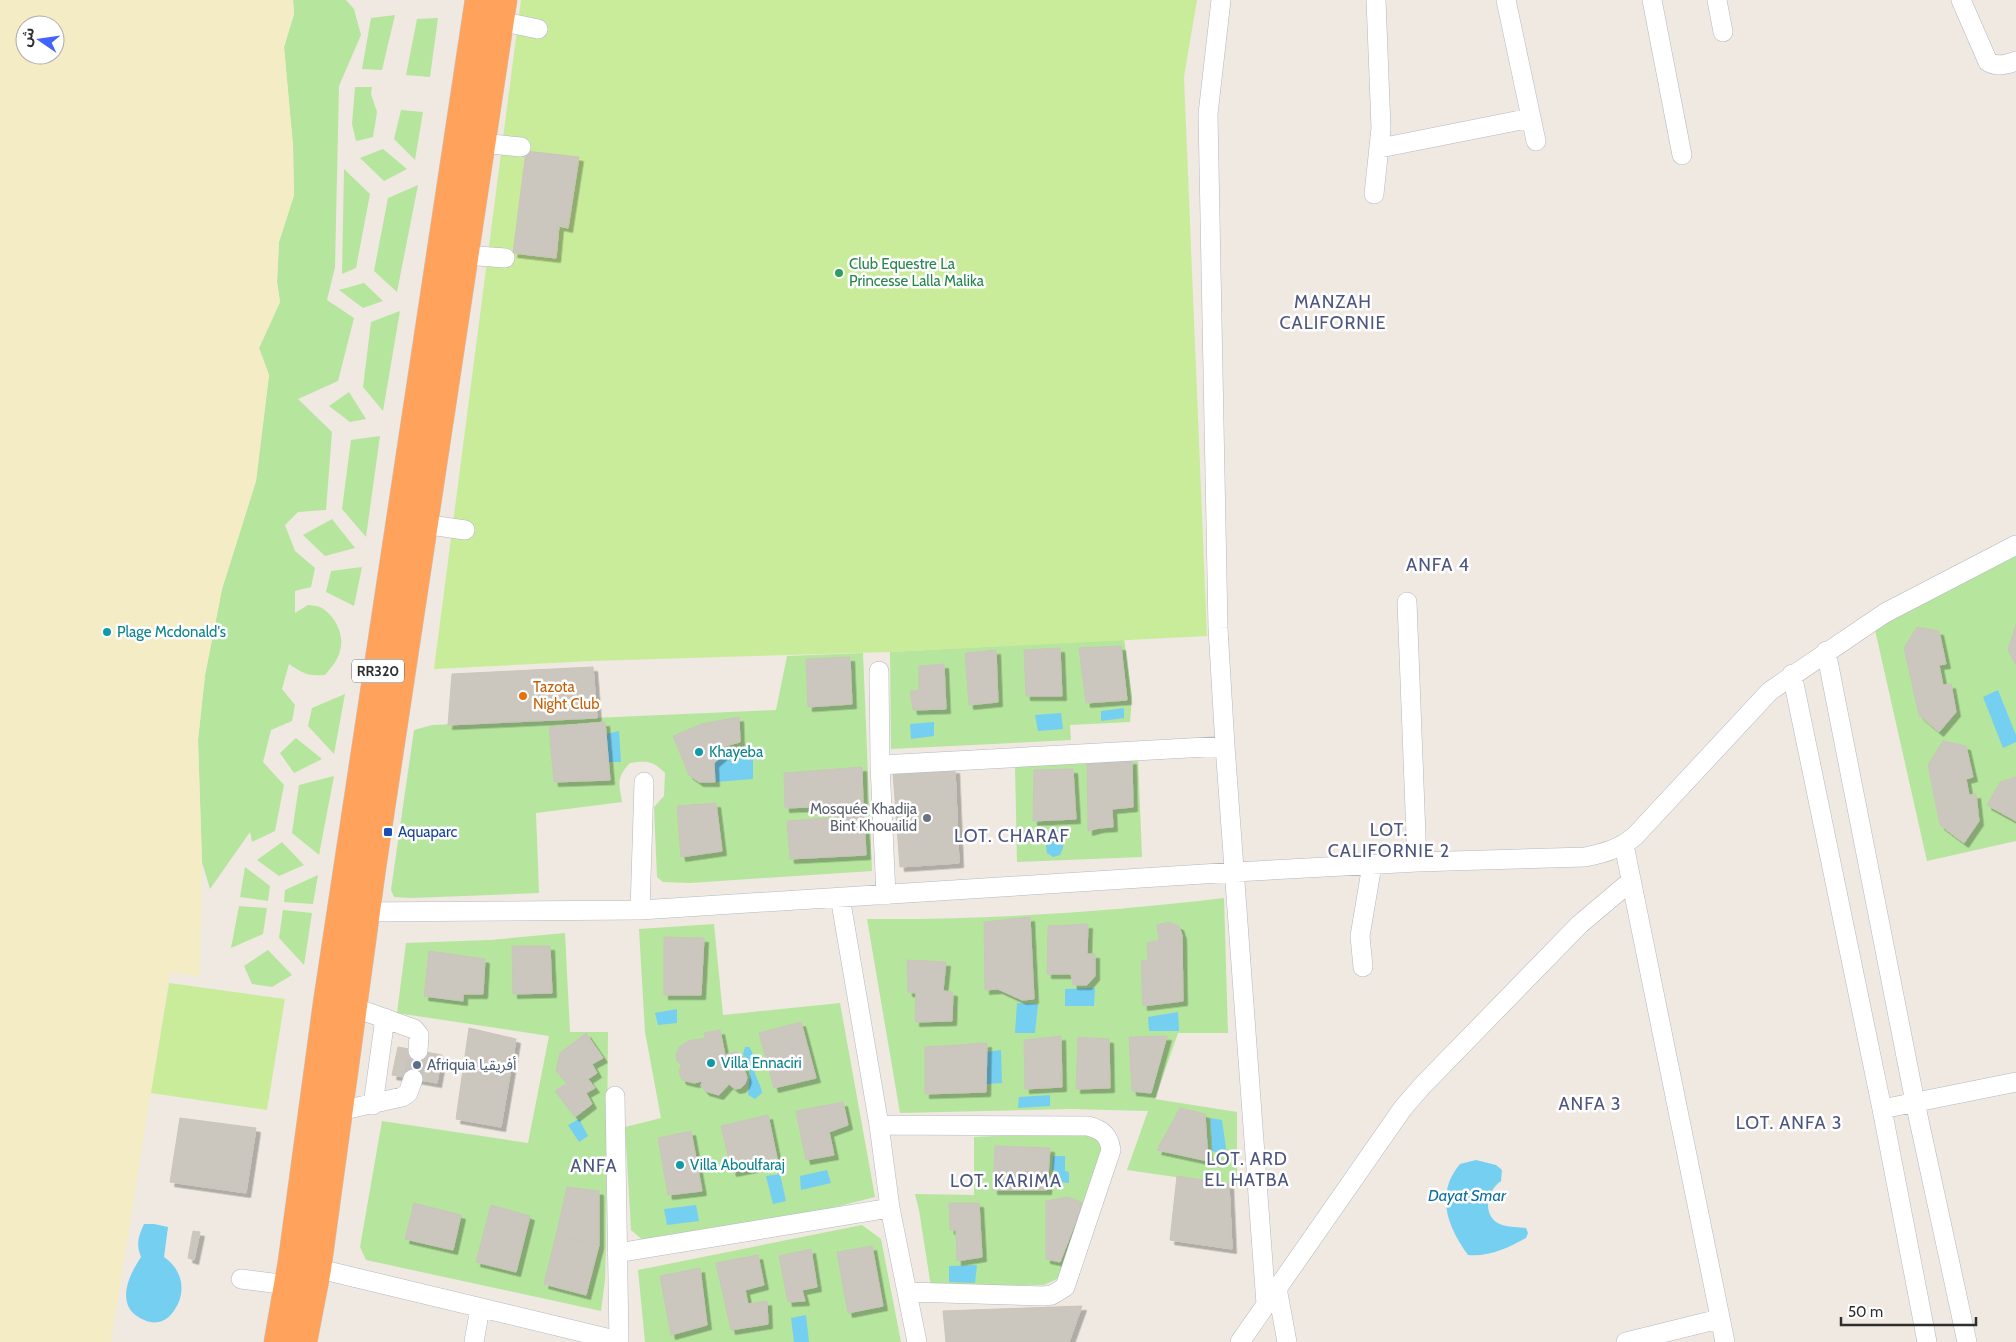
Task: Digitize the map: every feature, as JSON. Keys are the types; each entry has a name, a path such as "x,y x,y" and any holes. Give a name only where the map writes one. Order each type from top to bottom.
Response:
{"highway":[{"name":"RR320","path":"278,1342 299,1272 326,1111 353,1007 354,912 404,575 479,0"},
{"name":"RR320","path":"404,575 423,524 502,11"},
{"name":"RR320","path":"326,1111 327,1004 354,912"},
{"path":"327,1004 353,1007"},
{"name":"RR320","path":"299,1272 303,1342"}],"street":[{"path":"1221,0 1208,114 1218,628 1266,1304"},
{"path":"1374,194 1380,148 1381,115 1376,0"},
{"path":"1506,0 1536,141"},
{"path":"1652,0 1682,155"},
{"path":"1717,0 1723,32"},
{"path":"1961,0 1988,62 1995,66 2016,61"},
{"path":"502,11 538,29"},
{"path":"1380,148 1531,118"},
{"path":"481,143 521,147"},
{"path":"464,255 505,258"},
{"path":"423,524 465,530"},
{"path":"354,912 640,910 1235,872 1416,862 1585,857 1624,845 1635,836 1770,691 1792,674 1885,613 2016,545"},
{"path":"1407,602 1416,862"},
{"path":"1826,651 1916,1102 1967,1342"},
{"path":"879,671 880,765 886,895"},
{"path":"1792,674 1928,1342"},
{"path":"880,765 1225,746"},
{"path":"640,910 644,782"},
{"path":"1624,845 1725,1342"},
{"path":"1363,967 1360,936 1372,865"},
{"path":"1240,1342 1392,1123 1423,1085 1580,924 1631,880"},
{"path":"840,897 890,1208 918,1342"},
{"path":"353,1007 414,1029 419,1035 418,1051"},
{"path":"373,1105 385,1018"},
{"path":"326,1111 373,1105 406,1095 413,1079"},
{"path":"1882,1109 2016,1082"},
{"path":"241,1279 299,1272 480,1308 619,1341 615,1096"},
{"path":"878,1125 1088,1126 1106,1134 1112,1150 1065,1287 1059,1292 1044,1296 909,1292"},
{"path":"617,1252 890,1208"},
{"path":"1277,1288 1287,1342"},
{"path":"474,1342 480,1308"},
{"path":"1626,1342 1719,1319"}],"green space":[{"path":"293,0 346,0 354,9 361,35 339,86 335,267 327,300 354,318 338,381 298,399 332,432 326,510 298,512 285,525 295,551 315,568 311,587 295,591 295,613 308,605 320,607 330,615 338,626 341,645 338,658 325,675 306,674 289,664 282,689 295,705 292,721 271,730 263,762 284,785 275,831 252,842 250,832 210,889 202,862 198,740 205,675 222,589 256,481 269,375 259,348 280,302 277,282 279,242 294,195 293,146 284,47 294,14"},
{"name":"Club Equestre La Princesse Lalla Malika","path":"521,0 1197,0 1184,77 1207,636 890,652 591,661 434,669"},
{"path":"395,15 382,70 362,69 371,18"},
{"path":"438,18 430,77 406,75 417,19"},
{"path":"355,87 372,87 371,94 377,112 373,137 356,141 352,124"},
{"path":"401,110 423,112 415,160 394,139"},
{"path":"383,149 407,169 384,181 360,158"},
{"path":"344,169 370,194 356,268 342,274"},
{"path":"418,185 397,292 374,271 388,198"},
{"path":"364,283 383,301 363,308 339,290"},
{"path":"400,311 383,411 363,387 371,322"},
{"path":"349,392 366,419 350,422 329,406"},
{"path":"380,436 366,537 342,509 351,440"},
{"path":"332,519 355,548 325,556 303,535"},
{"path":"2016,545 2016,841 1927,861 1873,621"},
{"path":"362,567 354,606 326,592 331,571"},
{"path":"1124,639 1132,696 1130,722 1070,725 1071,740 891,749 890,652"},
{"path":"863,653 872,871 690,883 663,882 657,877 654,807 664,796 665,773 649,762 641,762 630,763 622,773 620,785 622,802 536,813 539,893 394,897 391,890 414,730 432,725 776,710 787,656"},
{"path":"345,694 334,754 308,726 312,708"},
{"path":"296,738 322,759 294,773 280,753"},
{"path":"1138,757 1142,857 1017,862 1015,765"},
{"path":"334,776 319,855 292,833 299,785"},
{"path":"282,842 304,865 279,876 257,860"},
{"path":"245,867 270,886 268,901 240,897"},
{"path":"318,875 313,904 284,902 285,890"},
{"path":"1224,898 1228,1033 1178,1033 1155,1099 1237,1112 1237,1186 1127,1170 1148,1111 1071,1109 900,1113 867,919 1046,914"},
{"path":"239,906 267,908 263,934 231,948"},
{"path":"283,910 312,913 304,965 279,938"},
{"path":"714,924 723,1015 840,1003 875,1197 800,1216 644,1241 631,1230 625,1127 661,1118 645,1032 639,929"},
{"path":"565,933 570,1032 608,1032 606,1242 605,1280 601,1311 366,1260 360,1247 382,1121 528,1143 549,1036 397,1013 406,943 490,940"},
{"path":"268,950 292,975 272,987 252,984 244,966"},
{"path":"169,983 285,999 267,1110 151,1093"},
{"path":"1088,1132 1105,1146 1059,1278 1044,1285 931,1287 915,1194 974,1195 974,1137"},
{"path":"862,1225 881,1239 901,1342 645,1342 638,1270"}],"sand":[{"name":"Plage Mcdonald's","path":"0,0 293,0 294,14 284,47 293,146 294,195 279,242 277,282 280,302 259,348 269,375 256,481 222,589 205,675 198,740 202,862 200,976 170,973 111,1342 0,1342"}],"water":[{"path":"1998,690 2016,735 2016,742 2003,748 1983,697"},
{"path":"1124,708 1124,718 1101,721 1101,711"},
{"path":"1061,713 1063,729 1038,731 1035,715"},
{"path":"934,722 934,736 911,739 910,724"},
{"path":"619,731 621,762 609,762 606,734"},
{"path":"753,756 753,779 715,782 714,763 719,759"},
{"path":"1053,830 1060,830 1064,833 1064,839 1060,855 1053,857 1047,853 1046,845"},
{"path":"1095,988 1094,1006 1065,1006 1065,989"},
{"path":"1017,1003 1038,1004 1035,1033 1015,1033"},
{"path":"677,1009 677,1023 658,1025 655,1013"},
{"path":"1178,1012 1179,1031 1149,1031 1148,1017"},
{"path":"745,1047 749,1047 752,1052 754,1070 762,1093 755,1099 748,1095 750,1074 743,1054"},
{"path":"1001,1050 1002,1083 986,1084 987,1052"},
{"path":"1050,1095 1050,1106 1018,1108 1019,1097"},
{"path":"1210,1118 1222,1120 1227,1155 1212,1151"},
{"path":"579,1119 588,1136 579,1142 568,1125"},
{"path":"1053,1156 1065,1156 1065,1171 1069,1172 1069,1183 1054,1182 1055,1170 1052,1170"},
{"name":"Dayat Smar","path":"1476,1160 1496,1165 1502,1170 1501,1181 1489,1198 1488,1204 1491,1217 1502,1225 1526,1228 1528,1233 1526,1238 1498,1251 1483,1255 1468,1255 1454,1233 1447,1210 1446,1198 1452,1175 1460,1164"},
{"path":"827,1170 831,1183 801,1190 800,1176"},
{"path":"780,1174 786,1201 773,1204 766,1176"},
{"path":"696,1205 699,1221 667,1225 664,1209"},
{"path":"144,1224 168,1227 164,1257 170,1261 178,1272 181,1284 178,1304 172,1314 162,1321 156,1322 145,1321 132,1312 126,1297 132,1272 141,1257 138,1240"},
{"path":"977,1265 975,1283 949,1282 949,1266"},
{"path":"806,1315 809,1342 794,1342 791,1318"}],"building":[{"path":"526,151 579,157 568,228 559,226 556,258 513,253"},
{"path":"2016,624 2016,665 2008,650"},
{"path":"1917,627 1939,631 1946,664 1939,665 1943,685 1951,684 1956,712 1939,732 1919,715 1904,648"},
{"path":"1121,646 1127,700 1086,703 1079,648"},
{"path":"1060,648 1062,696 1026,696 1024,650"},
{"path":"996,650 998,702 969,705 965,653"},
{"path":"850,657 852,704 808,707 806,659"},
{"path":"944,664 946,709 913,710 910,691 919,690 919,666"},
{"name":"Tazota Night Club","path":"593,667 597,718 448,725 452,674"},
{"name":"Khayeba","path":"739,717 740,742 714,749 723,755 714,763 715,782 699,782 689,775 673,736 701,724"},
{"path":"605,722 610,780 554,782 549,727"},
{"path":"1943,741 1966,746 1973,777 1966,779 1969,795 1976,794 1979,821 1964,843 1940,825 1928,765"},
{"path":"1132,760 1133,807 1112,809 1113,827 1088,831 1087,764"},
{"path":"862,767 863,805 785,808 784,773"},
{"name":"Mosquée Khadija Bint Khouailid","path":"955,769 959,863 900,867 893,773"},
{"path":"1073,769 1076,819 1033,821 1034,770"},
{"path":"2016,777 2016,821 1987,805 2000,782"},
{"path":"716,803 722,851 681,857 677,806"},
{"path":"864,815 866,855 790,859 787,821"},
{"path":"1030,917 1034,999 1022,1000 998,989 985,990 984,922"},
{"path":"1168,922 1179,926 1182,935 1183,1001 1143,1006 1141,961 1148,961 1147,943 1159,940 1157,925"},
{"path":"1088,924 1087,954 1095,954 1095,976 1087,985 1073,985 1071,974 1047,974 1048,926"},
{"path":"664,937 704,938 701,995 664,995"},
{"path":"512,946 550,946 552,993 513,994"},
{"path":"429,951 485,959 483,994 463,994 463,1001 424,996"},
{"path":"907,960 946,962 943,991 953,992 952,1021 915,1022 916,993 908,992"},
{"path":"801,1022 816,1078 774,1088 759,1033"},
{"path":"469,1028 516,1039 501,1127 456,1119"},
{"name":"Villa Ennaciri","path":"720,1030 725,1055 737,1051 740,1054 747,1078 741,1088 735,1089 729,1084 719,1095 705,1091 701,1086 702,1081 694,1083 682,1080 679,1072 681,1065 677,1061 676,1055 679,1047 688,1041 705,1038 704,1033"},
{"path":"586,1033 603,1058 592,1064 597,1073 588,1079 595,1088 586,1093 592,1104 575,1117 555,1091 567,1083 556,1071 560,1053"},
{"path":"1061,1036 1062,1087 1025,1089 1024,1040"},
{"path":"1167,1036 1151,1093 1132,1091 1129,1037"},
{"path":"1078,1037 1109,1039 1110,1088 1076,1089"},
{"path":"987,1043 986,1092 925,1094 925,1047"},
{"name":"Afriquia أفريقيا","path":"398,1047 442,1055 437,1083 392,1075"},
{"path":"843,1102 848,1125 829,1132 834,1155 806,1160 796,1111"},
{"path":"1180,1108 1205,1114 1208,1161 1157,1150"},
{"path":"768,1115 778,1163 732,1172 721,1126"},
{"path":"180,1118 256,1128 246,1193 170,1182"},
{"name":"Villa Aboulfaraj","path":"691,1131 702,1191 668,1195 658,1138"},
{"path":"995,1146 1050,1148 1047,1190 993,1190"},
{"path":"1177,1176 1229,1184 1232,1249 1170,1240"},
{"path":"567,1187 599,1191 599,1245 556,1236"},
{"path":"1068,1197 1083,1203 1060,1262 1046,1259 1046,1201"},
{"path":"414,1203 461,1215 453,1250 405,1239"},
{"path":"949,1203 979,1203 982,1257 957,1261 956,1230 950,1230"},
{"path":"491,1205 530,1216 516,1272 476,1262"},
{"path":"193,1231 200,1232 194,1260 188,1258"},
{"path":"556,1236 599,1245 586,1295 544,1284"},
{"path":"872,1246 883,1306 848,1313 837,1252"},
{"path":"811,1249 817,1287 802,1290 805,1301 788,1302 779,1256"},
{"path":"758,1255 764,1285 745,1290 748,1304 767,1301 768,1324 731,1330 716,1263"},
{"path":"700,1268 707,1325 671,1335 660,1276"},
{"path":"1082,1306 1069,1342 946,1342 943,1311"}],"tunnel":[{"path":"413,1079 418,1051"}],"place":[{"name":"Club Equestre La Princesse Lalla Malika","path":"839,273"},
{"name":"Plage Mcdonald's","path":"107,632"},
{"name":"Tazota Night Club","path":"523,696"},
{"name":"Khayeba","path":"699,752"},
{"name":"Mosquée Khadija Bint Khouailid","path":"927,818"},
{"name":"Aquaparc","path":"388,832"},
{"name":"Villa Ennaciri","path":"711,1063"},
{"name":"Afriquia أفريقيا","path":"417,1065"},
{"name":"Villa Aboulfaraj","path":"680,1165"}],"district":[{"name":"MANZAH CALIFORNIE","path":"1333,312"},
{"name":"ANFA 4","path":"1438,565"},
{"name":"LOT. CHARAF","path":"1012,836"},
{"name":"LOT. CALIFORNIE 2","path":"1389,840"},
{"name":"ANFA 3","path":"1590,1104"},
{"name":"LOT. ANFA 3","path":"1789,1123"},
{"name":"ANFA","path":"594,1166"},
{"name":"LOT. ARD EL HATBA","path":"1247,1169"},
{"name":"LOT. KARIMA","path":"1006,1181"}]}
